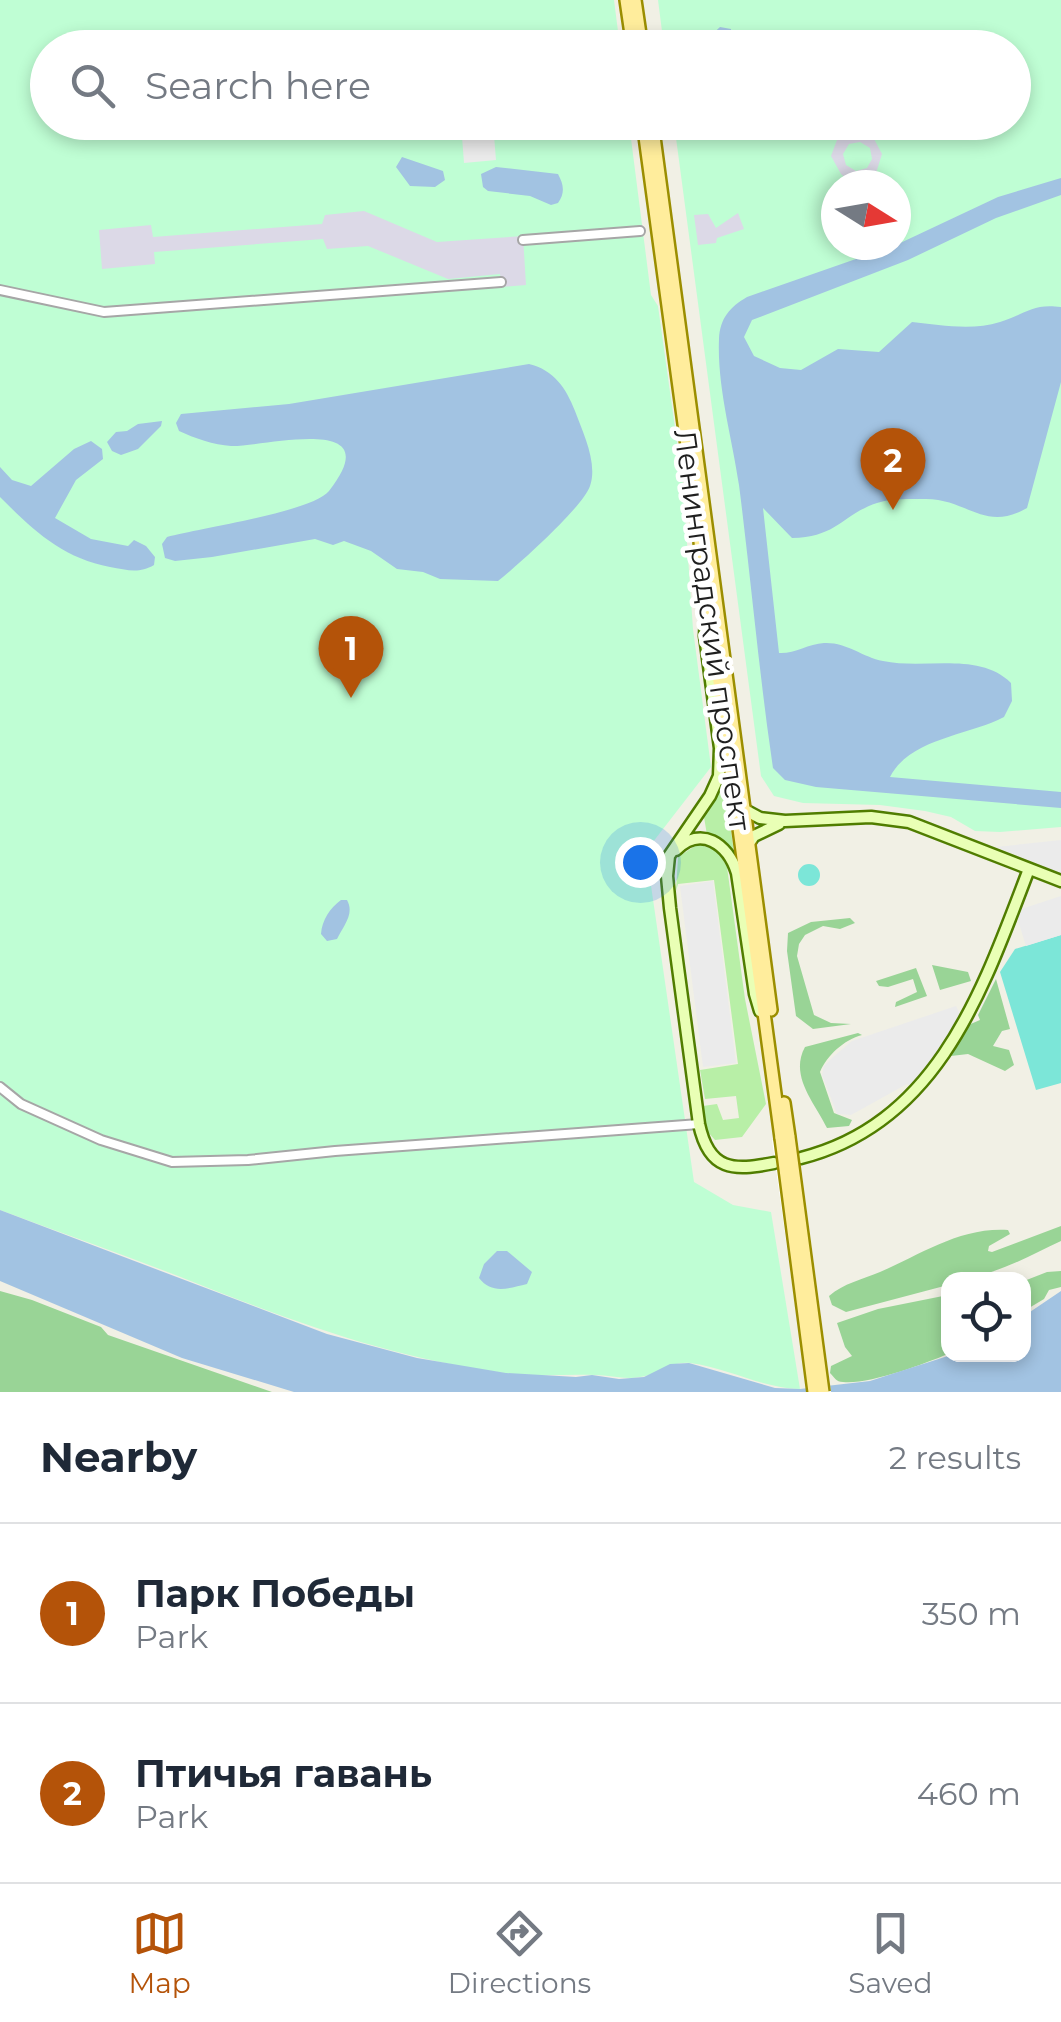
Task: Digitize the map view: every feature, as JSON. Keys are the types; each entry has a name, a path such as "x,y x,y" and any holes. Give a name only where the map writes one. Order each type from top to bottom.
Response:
{"main road":[{"path":"626,0 630,30"},
{"path":"635,0 639,30"},
{"name":"Ленинградский проспект","path":"645,140 766,1026 785,1137"},
{"name":"Ленинградский проспект","path":"654,140 785,1137"},
{"path":"785,1137 814,1392"},
{"path":"785,1137 823,1392"}],"street":[{"path":"523,240 640,231"},
{"path":"0,290 104,312 502,282"},
{"path":"708,598 705,636 720,748 719,776 710,796 672,848 667,869 699,1124 706,1149 718,1162 744,1168 774,1163"},
{"path":"745,810 760,818 785,822 870,817 909,822 1061,881"},
{"path":"749,842 762,831 785,822"},
{"path":"667,869 676,849 696,838 713,840 730,855 737,872 755,994 766,1026"},
{"path":"801,1158 839,1146 874,1127 918,1090 948,1048 993,960 1028,869"},
{"path":"0,1088 21,1104 102,1140 172,1162 306,1156 699,1124"}],"green space":[{"path":"0,0 614,0 618,30 30,30 30,140 631,140 651,295 658,306 683,485 693,629 711,767 646,851 694,1182 733,1205 771,1212 800,1389 690,1363 628,1378 516,1374 419,1358 298,1322 0,1210"},
{"path":"658,0 1061,0 1061,827 975,831 951,817 925,811 880,805 803,803 774,796 761,776 676,140 1031,140 1031,30 662,30"},
{"path":"723,786 735,860 707,835 703,811"},
{"path":"698,844 718,851 727,867 745,999 766,1104 742,1137 715,1140 706,1130 703,1106 717,1104 723,1120 739,1118 736,1096 705,1099 700,1070 738,1064 714,880 678,884 676,891 678,857"},
{"path":"850,918 855,923 840,929 823,926 805,935 799,944 797,956 814,1015 831,1023 851,1024 813,1029 796,1016 788,933 811,922"},
{"path":"932,965 968,972 971,981 940,990"},
{"path":"916,968 927,996 895,1007 896,1002 917,992 913,979 888,987 879,986 876,981"},
{"path":"996,979 1010,1029 1002,1031 993,1046 1009,1050 1014,1065 1005,1071 968,1054 951,1056 966,1026 980,1020 978,1015"},
{"path":"862,1035 837,1049 820,1072 834,1113 852,1120 849,1126 827,1128 802,1079 801,1058 805,1047"},
{"path":"1061,1226 1061,1241 992,1272 941,1272 941,1287 846,1312 832,1305 829,1296 957,1237 1008,1230 1010,1234 989,1246 988,1251"},
{"path":"1061,1271 1061,1287 1049,1290 1044,1299 1031,1307 1031,1278"},
{"path":"0,1291 101,1327 108,1335 272,1392 0,1392"},
{"path":"941,1296 941,1357 867,1380 835,1379 830,1373 831,1366 852,1356 837,1323 878,1309"}],"shaded area":[{"path":"462,140 494,140 496,160 464,163"},
{"path":"837,140 875,140 882,154 877,170 860,170 867,168 872,159 870,148 860,142 849,144 843,154 846,165 854,170 839,170 831,156"},
{"path":"402,157 443,171 445,180 435,187 410,186 396,167"},
{"path":"496,167 558,174 563,189 558,203 551,205 530,196 488,191 483,187 481,174"},
{"path":"1061,178 1061,195 996,218 911,259 911,238 998,197"},
{"path":"364,211 437,242 523,236 526,285 502,287 500,274 448,279 368,246 327,249 323,239 154,252 155,264 102,269 99,230 151,225 153,237 322,224 325,215"},
{"path":"738,213 744,229 717,238 716,243 698,245 694,215 708,214 716,228"},
{"path":"853,260 908,260 752,320 744,337 754,356 780,368 801,370 838,349 879,352 912,322 978,326 1036,308 1061,307 1061,382 1027,508 999,517 939,500 888,500 865,508 820,534 792,538 763,508 779,653 832,643 883,661 983,667 1011,683 1012,701 1004,717 925,746 899,764 890,777 1061,792 1061,808 816,787 785,780 773,768 739,485 719,357 724,319 747,297"},
{"path":"529,364 552,375 568,395 588,448 592,477 575,508 498,581 440,579 397,569 371,551 344,541 333,545 315,539 212,557 175,561 165,558 162,544 167,537 319,499 329,491 344,466 344,451 334,442 316,439 218,444 179,431 176,423 181,414 289,404"},
{"path":"162,421 138,449 121,455 112,451 107,442 116,432"},
{"path":"91,441 102,449 103,459 76,480 55,518 91,539 128,546 134,540 146,546 155,557 154,565 148,568 127,570 77,557 37,531 0,497 0,467 12,480 31,486 74,449"},
{"path":"1061,840 1061,873 996,847"},
{"path":"805,864 813,864 820,875 813,886 805,886 798,879 798,871"},
{"path":"713,881 736,1063 703,1067 680,886"},
{"path":"1061,896 1061,935 1026,946 1015,911"},
{"path":"341,900 347,900 349,915 337,939 327,941 321,934 323,924"},
{"path":"1061,935 1061,1083 1036,1090 1000,972 1015,949"},
{"path":"956,1006 961,1016 944,1047 913,1088 907,1084 851,1115 837,1114 822,1075 833,1057 852,1041"},
{"path":"0,1210 327,1334 417,1358 506,1373 619,1379 644,1377 670,1364 689,1363 775,1388 800,1389 870,1381 941,1358 941,1362 1031,1362 1031,1311 1061,1291 1061,1392 294,1392 182,1358 0,1281"},
{"path":"497,1251 507,1251 532,1272 527,1284 495,1288 479,1278 484,1264"}],"pier":[{"path":"797,1136 831,1392 807,1392 772,1140"}],"place":[{"name":"Птичья гавань","path":"893,510"},
{"name":"Парк Победы","path":"351,698"}]}
